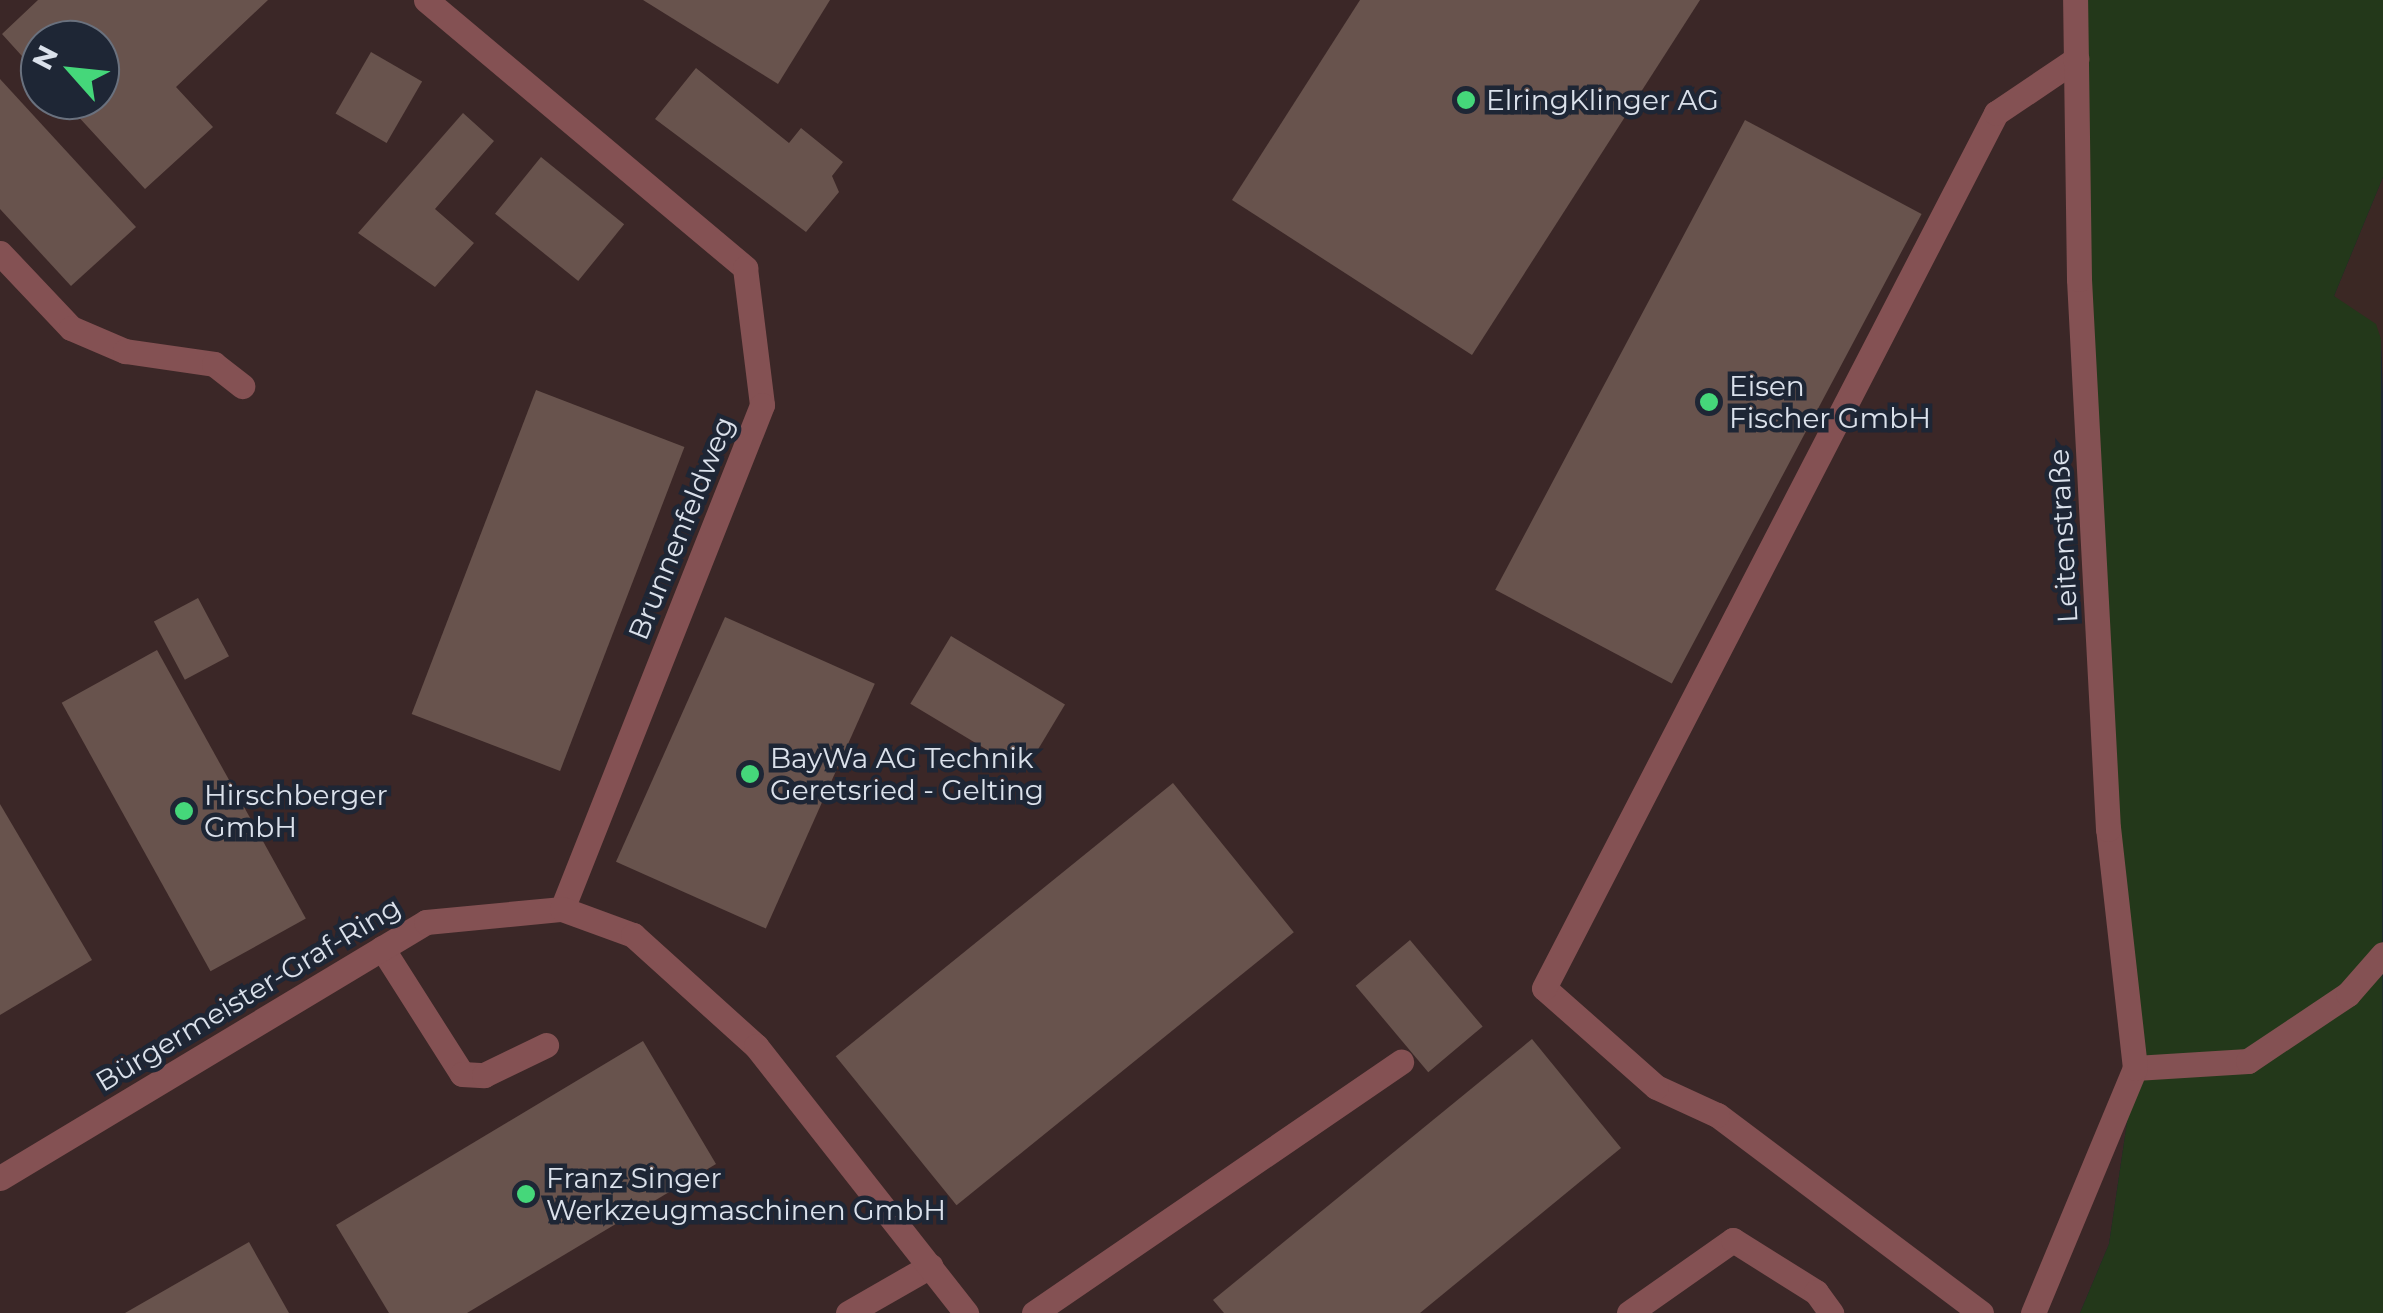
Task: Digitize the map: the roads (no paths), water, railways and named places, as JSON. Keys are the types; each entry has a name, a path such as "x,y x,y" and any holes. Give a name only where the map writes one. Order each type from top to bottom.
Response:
{"street":[{"name":"Brunnenfeldweg","path":"426,0 744,268 762,405 562,910"},
{"name":"Leitenstraße","path":"2032,1313 2134,1068 2108,829 2075,0"},
{"path":"1981,1313 1717,1115 1656,1087 1544,988 1996,113 2076,59"},
{"path":"0,253 70,328 125,351 214,364 242,386"},
{"name":"Bürgermeister-Graf-Ring","path":"0,1178 426,922 562,910 633,935 756,1046 966,1313"},
{"path":"382,948 462,1074 484,1075 546,1045"},
{"path":"2134,1068 2248,1062 2334,1004 2383,954"},
{"path":"1034,1313 1400,1062"},
{"path":"1629,1313 1733,1240 1816,1292 1831,1313"},
{"path":"848,1313 930,1266"}],"place":[{"name":"ElringKlinger AG","path":"1466,100"},
{"name":"Eisen Fischer GmbH","path":"1709,402"},
{"name":"BayWa AG Technik Geretsried - Gelting","path":"750,774"},
{"name":"Hirschberger GmbH","path":"184,811"},
{"name":"Franz Singer Werkzeugmaschinen GmbH","path":"526,1194"}]}
